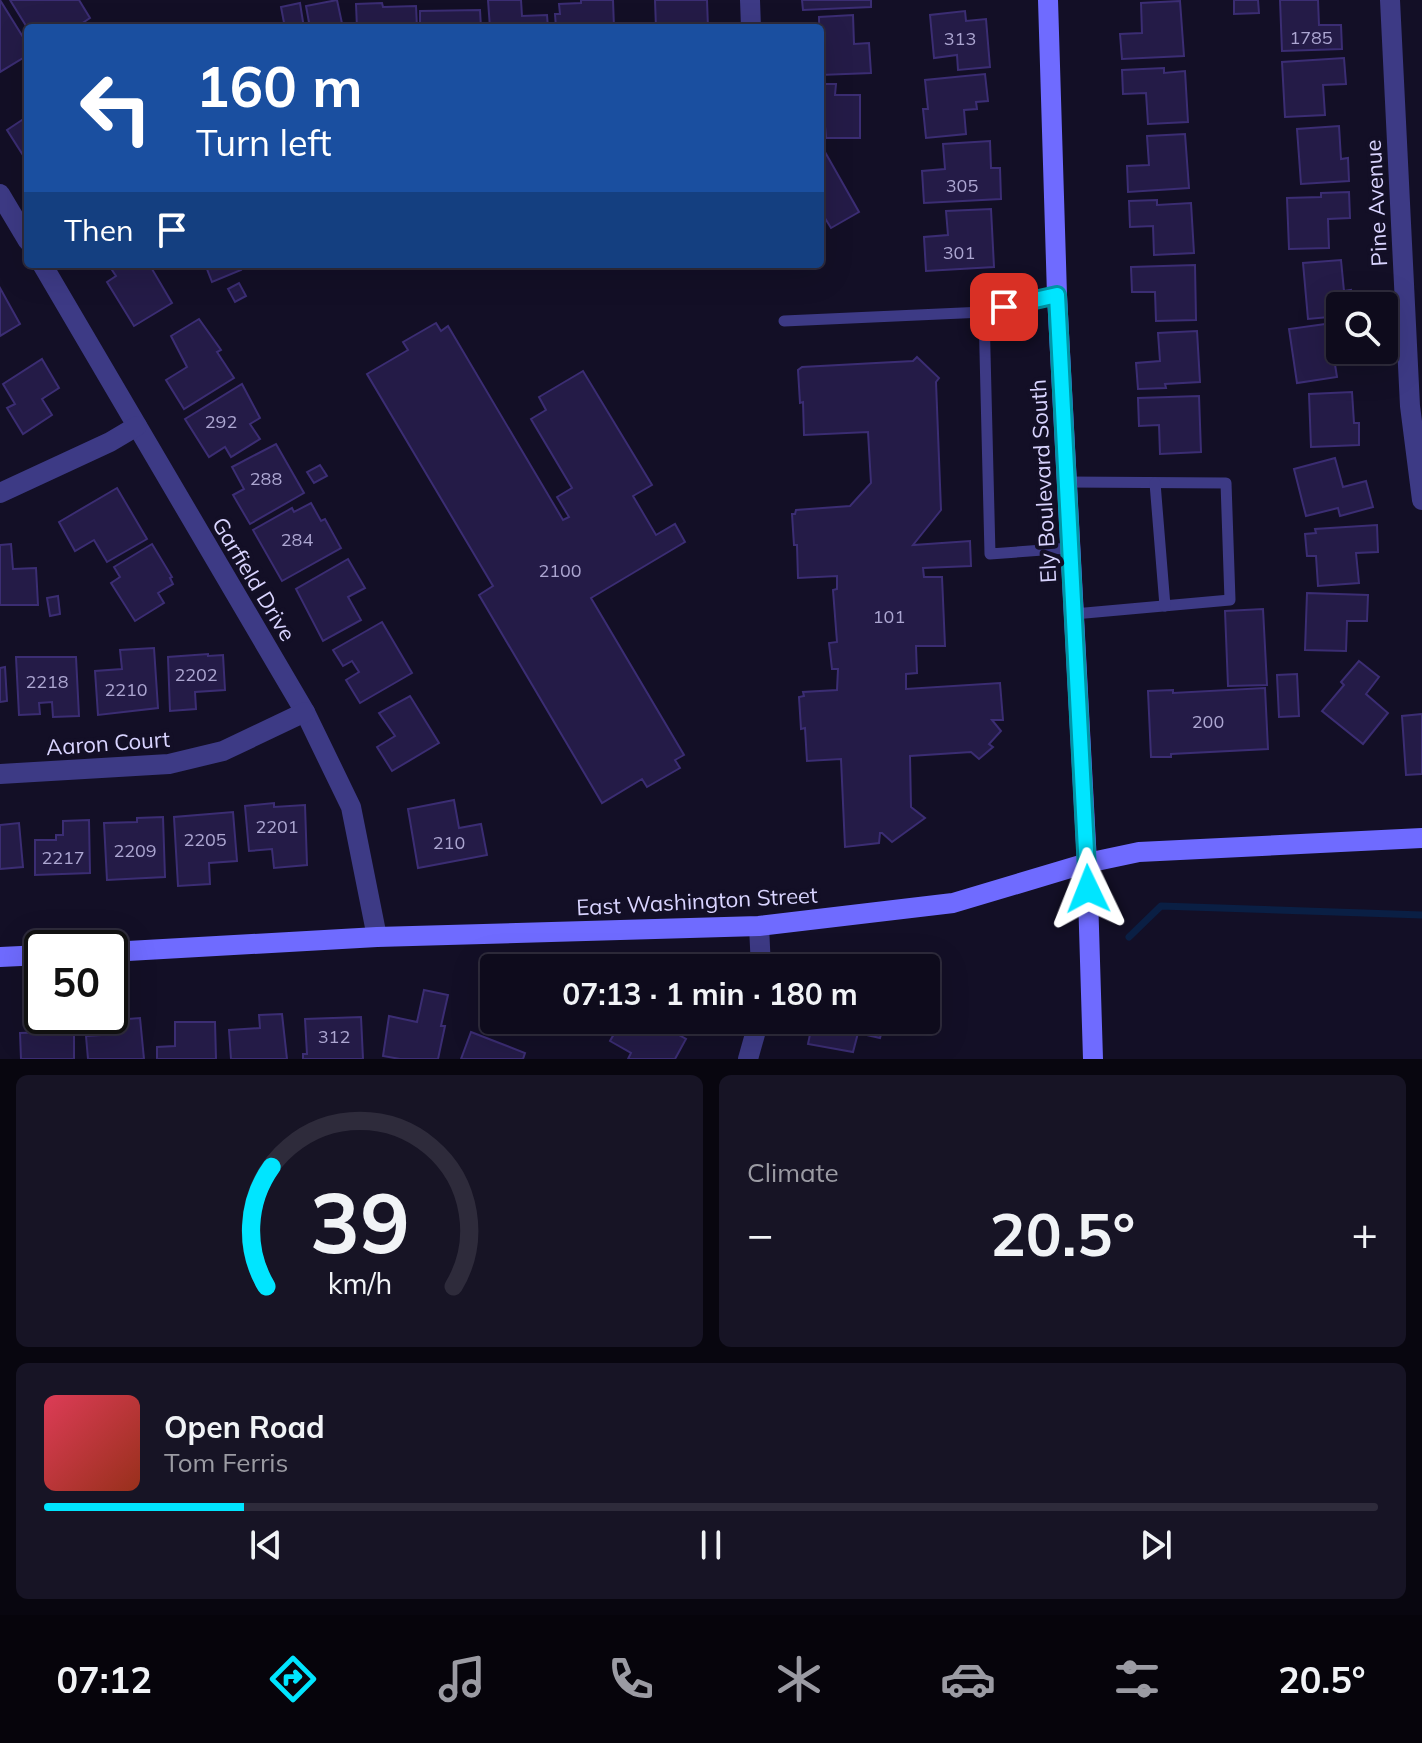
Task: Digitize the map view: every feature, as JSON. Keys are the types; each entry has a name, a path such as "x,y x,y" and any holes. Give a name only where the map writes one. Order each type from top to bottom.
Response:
{"main road":[{"name":"Ely Boulevard South","path":"1048,0 1057,295 1087,863 1093,1059"},
{"name":"East Washington Street","path":"128,951 377,937 759,926 953,903 1087,863 1139,852 1422,838"},
{"path":"0,957 24,956"}],"street":[{"path":"750,0 751,24"},
{"name":"Pine Avenue","path":"1390,0 1410,406 1422,500"},
{"path":"0,194 24,234"},
{"name":"Garfield Drive","path":"44,268 305,712 351,807 377,937"},
{"path":"0,493 110,442 137,426"},
{"name":"Aaron Court","path":"0,774 169,764 223,751 305,712"},
{"path":"759,926 760,954"},
{"path":"748,1059 755,1034"}],"lane":[{"path":"784,321 984,312 1057,295"},
{"path":"984,312 990,554 1070,548"},
{"path":"1067,482 1226,483 1230,600 1074,614"},
{"path":"1155,483 1165,606"}],"building":[{"path":"0,0 24,39 24,57 0,72"},
{"path":"10,0 79,0 90,18 81,24 25,24"},
{"path":"337,0 342,24 309,24 306,6"},
{"path":"488,0 521,0 522,16 547,15 548,24 490,24"},
{"path":"581,0 613,0 614,24 556,24 555,14 560,14 559,4 581,3"},
{"path":"655,0 707,0 708,24 656,24"},
{"path":"802,0 871,0 871,7 803,10"},
{"path":"1234,0 1258,0 1259,13 1234,14"},
{"path":"1280,0 1318,0 1319,25 1341,25 1342,49 1282,51"},
{"path":"1180,1 1184,56 1122,59 1120,34 1142,33 1141,3"},
{"path":"300,3 303,24 284,24 281,7"},
{"path":"356,4 416,6 417,24 357,24"},
{"path":"480,10 481,24 420,24 420,11"},
{"path":"965,11 966,21 986,19 990,67 958,70 957,55 934,58 930,15"},
{"path":"853,15 854,44 869,43 871,73 824,75 824,24 819,24 819,17"},
{"path":"1344,58 1346,84 1323,85 1325,115 1285,117 1282,62"},
{"path":"1164,68 1164,73 1185,71 1188,122 1148,124 1146,93 1123,94 1122,70"},
{"path":"985,74 988,101 976,102 977,109 964,110 966,134 926,138 923,109 928,109 925,80"},
{"path":"824,84 836,84 835,95 860,95 860,138 826,138"},
{"path":"24,119 24,157 7,130"},
{"path":"1339,126 1341,159 1348,158 1349,181 1301,184 1297,129"},
{"path":"1185,134 1189,188 1128,192 1127,166 1149,165 1147,136"},
{"path":"990,141 991,168 1000,168 1001,199 924,203 922,171 945,169 943,144"},
{"path":"824,153 859,212 831,228 824,217"},
{"path":"1349,192 1350,218 1328,219 1329,248 1289,249 1287,198"},
{"path":"1157,200 1157,205 1191,203 1194,253 1154,255 1153,226 1130,227 1129,201"},
{"path":"991,209 994,267 926,271 924,237 948,235 946,211"},
{"path":"1341,260 1344,291 1351,292 1326,292 1326,317 1308,319 1303,263"},
{"path":"1195,265 1196,320 1156,321 1155,292 1132,292 1131,267"},
{"path":"111,268 153,268 172,303 134,326 107,282 116,276"},
{"path":"207,268 240,268 241,270 212,282"},
{"path":"239,283 246,296 235,302 228,289"},
{"path":"0,288 20,324 0,336"},
{"path":"199,319 221,350 217,352 234,378 184,409 166,380 187,367 171,336"},
{"path":"436,323 441,331 448,326 563,520 569,517 557,497 572,488 531,419 546,410 539,397 583,371 652,485 633,496 656,535 675,524 685,542 591,598 684,755 675,760 680,768 647,787 642,779 602,803 479,595 493,586 367,374 408,350 403,342"},
{"path":"1326,324 1326,364 1335,364 1337,377 1297,383 1289,329"},
{"path":"1197,331 1200,382 1138,389 1136,363 1160,361 1158,333"},
{"path":"917,357 939,378 936,382 941,510 913,545 970,541 971,566 923,568 924,577 942,577 945,646 916,646 917,673 906,674 906,689 1000,683 1003,720 992,720 1001,731 989,744 993,747 979,759 971,752 910,756 911,807 925,818 892,842 880,833 879,843 845,847 841,759 807,761 799,697 804,696 803,692 837,690 838,669 832,669 829,643 837,642 833,590 837,589 837,576 798,578 792,514 796,510 850,506 871,483 868,432 804,435 798,370 802,367 913,361"},
{"path":"42,359 59,388 42,399 52,415 23,434 7,408 15,404 3,384"},
{"path":"242,384 260,418 250,424 260,439 231,457 225,447 209,457 185,419"},
{"path":"1352,392 1354,423 1359,423 1359,445 1311,447 1309,394"},
{"path":"1199,396 1201,452 1160,454 1159,425 1139,426 1138,398"},
{"path":"276,444 304,493 250,524 233,495 244,489 232,467"},
{"path":"1335,458 1343,487 1366,481 1373,507 1340,516 1338,508 1306,516 1294,469"},
{"path":"320,465 327,476 314,483 307,472"},
{"path":"117,488 147,539 107,562 94,540 75,551 59,522"},
{"path":"311,503 321,521 325,519 341,548 282,581 253,530 292,508 294,512"},
{"path":"1377,525 1378,552 1356,553 1359,583 1318,586 1316,556 1307,556 1305,534 1316,533 1315,529"},
{"path":"11,544 13,569 36,568 38,605 0,605 0,545"},
{"path":"152,544 173,584 158,593 164,603 135,621 111,583 120,577 114,567"},
{"path":"348,559 365,588 348,597 361,620 323,641 296,589"},
{"path":"1307,593 1368,595 1367,621 1347,621 1346,651 1305,650"},
{"path":"58,596 60,614 50,616 47,598"},
{"path":"1263,609 1267,685 1228,686 1225,611"},
{"path":"382,622 412,673 360,703 346,680 359,672 352,661 343,666 333,650"},
{"path":"154,648 158,708 98,715 95,671 122,669 120,650"},
{"path":"223,655 225,690 195,692 196,709 170,711 168,657"},
{"path":"16,657 76,657 79,716 53,717 52,702 39,703 40,714 19,715"},
{"path":"1359,661 1379,677 1366,694 1388,713 1363,744 1322,711"},
{"path":"5,667 7,701 0,702 0,668"},
{"path":"1297,674 1299,716 1279,717 1277,675"},
{"path":"1265,688 1268,749 1151,757 1148,691 1173,690 1173,693"},
{"path":"410,696 439,743 392,771 377,747 395,736 379,713"},
{"path":"1422,714 1422,774 1406,775 1402,716"},
{"path":"454,800 459,828 481,824 487,855 418,868 408,809"},
{"path":"274,803 274,807 305,805 307,865 274,868 272,849 249,851 245,806"},
{"path":"233,812 237,861 209,863 210,884 178,886 174,817"},
{"path":"163,817 165,877 107,880 104,823"},
{"path":"89,820 90,873 35,875 35,840 56,840 56,835 63,835 63,821"},
{"path":"19,823 23,867 0,869 0,825"},
{"path":"424,990 448,995 438,1059 383,1056 389,1016 417,1022"},
{"path":"282,1014 287,1059 231,1059 229,1030 260,1028 259,1015"},
{"path":"361,1017 363,1059 303,1059 303,1054 307,1054 305,1019"},
{"path":"140,1018 144,1059 88,1059 86,1036 128,1034 128,1019"},
{"path":"175,1022 215,1022 216,1059 157,1059 157,1047 175,1046"},
{"path":"471,1032 525,1053 523,1059 461,1059"},
{"path":"20,1033 74,1034 74,1059 21,1059"},
{"path":"614,1034 677,1034 686,1039 675,1059 628,1059 631,1053 610,1041"},
{"path":"810,1034 858,1034 853,1052 808,1044"}],"waterway":[{"path":"1129,937 1161,906 1422,915"}],"route":[{"path":"1004,307 1057,295 1088,889"}]}
